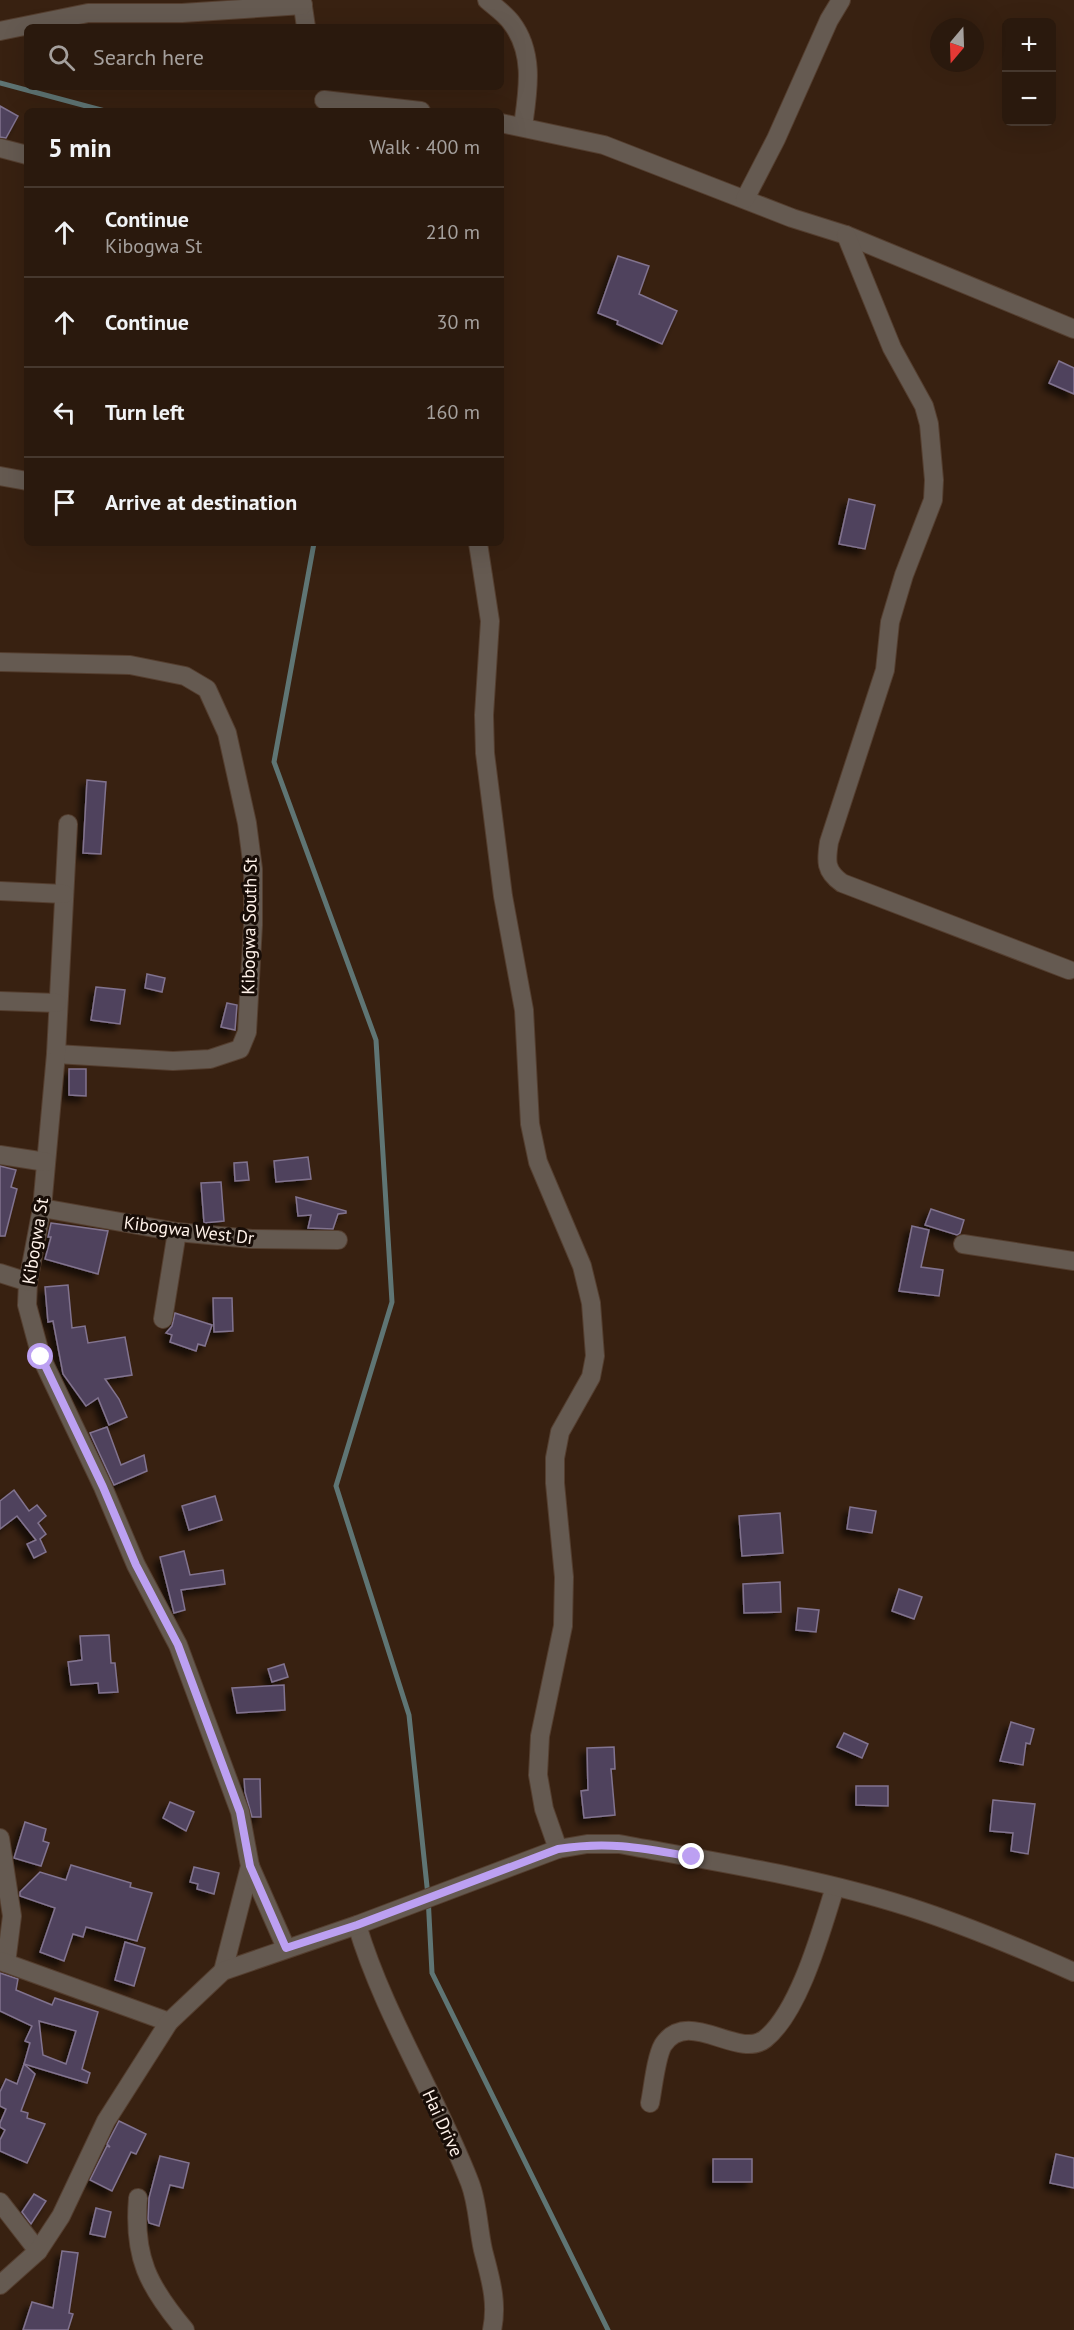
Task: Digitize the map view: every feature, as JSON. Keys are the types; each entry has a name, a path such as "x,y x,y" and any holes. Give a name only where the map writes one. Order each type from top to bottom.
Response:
{"street":[{"path":"487,0 512,22 526,51 530,81 523,126"},
{"path":"745,199 776,139 829,20 841,0"},
{"path":"26,24 90,7 182,13 302,3 306,24"},
{"path":"0,31 24,25"},
{"path":"325,99 397,108"},
{"path":"504,123 604,145 792,218 846,235 1074,329"},
{"path":"0,148 24,154"},
{"path":"846,235 892,348 924,406 931,432 934,480 928,516 904,575 891,622 885,670 829,842 826,862 831,875 842,883 1068,970"},
{"path":"0,476 24,480"},
{"path":"478,546 490,621 484,715 485,753 503,896 524,1010 530,1124 538,1162 582,1266 591,1303 595,1356 591,1377 560,1432 555,1458 555,1482 564,1577 563,1626 540,1736 538,1775 544,1809 558,1849"},
{"name":"Kibogwa South St","path":"0,663 130,665 185,676 207,689 227,733 247,823 253,869 253,925 247,1032 240,1048 210,1059 173,1061 56,1054"},
{"name":"Kibogwa St","path":"68,824 56,1054 42,1208 28,1282 27,1305 41,1357 103,1487 136,1565 178,1645 240,1812 250,1866 223,1971"},
{"path":"0,891 64,894"},
{"path":"0,1002 57,1003"},
{"path":"0,1155 46,1162"},
{"name":"Kibogwa West Dr","path":"42,1208 177,1232 252,1239 338,1240"},
{"path":"163,1319 177,1232"},
{"path":"963,1244 1074,1261"},
{"path":"0,1273 28,1282"},
{"path":"0,1838 12,1916 3,1962 169,2022"},
{"path":"0,2285 38,2251 61,2216 106,2121 169,2022 223,1971 357,1925 558,1849 587,1844 619,1844 835,1887 908,1907 986,1935 1074,1972"},
{"path":"250,1866 286,1948"},
{"path":"650,2103 662,2046 672,2036 694,2031 736,2042 754,2043 765,2039 784,2014 804,1980 835,1887"},
{"name":"Hai Drive","path":"357,1925 367,1959 396,2026 471,2185 483,2250 494,2285 495,2316 492,2330"},
{"path":"138,2198 136,2225 144,2269 160,2301 185,2330"},
{"path":"0,2202 38,2251"}],"building":[{"path":"0,106 18,116 6,138 0,137"},
{"path":"618,256 649,266 639,294 677,311 662,344 598,313"},
{"path":"1059,361 1074,368 1074,394 1049,383"},
{"path":"849,499 875,505 865,549 839,544"},
{"path":"87,780 106,782 101,854 83,853"},
{"path":"147,974 165,978 162,992 145,988"},
{"path":"96,987 125,990 120,1024 91,1020"},
{"path":"227,1003 237,1005 235,1030 221,1027"},
{"path":"69,1069 86,1069 86,1096 69,1095"},
{"path":"308,1157 311,1179 276,1182 274,1161"},
{"path":"247,1162 249,1180 235,1181 234,1163"},
{"path":"0,1166 16,1170 11,1187 17,1189 5,1236 0,1236"},
{"path":"221,1182 224,1221 204,1223 201,1183"},
{"path":"296,1197 346,1211 346,1213 338,1214 333,1229 308,1228 311,1215 298,1216"},
{"path":"931,1209 964,1220 960,1233 957,1235 925,1225"},
{"path":"51,1223 108,1231 98,1274 45,1259 51,1237 48,1237"},
{"path":"912,1226 929,1230 921,1267 943,1270 939,1296 899,1291"},
{"path":"68,1285 72,1328 85,1326 88,1343 125,1337 132,1375 105,1379 119,1399 127,1417 109,1425 98,1398 86,1406 63,1374 53,1321 48,1322 45,1287"},
{"path":"213,1298 232,1298 233,1331 214,1332"},
{"path":"175,1313 212,1325 205,1346 198,1344 196,1351 170,1342 172,1335 166,1333 172,1326"},
{"path":"107,1427 121,1465 144,1455 147,1471 114,1485 90,1433"},
{"path":"14,1490 29,1511 37,1505 46,1516 38,1523 46,1534 40,1539 46,1552 34,1558 27,1544 36,1540 17,1516 0,1529 0,1501"},
{"path":"215,1496 222,1520 189,1530 182,1506"},
{"path":"850,1507 876,1511 872,1533 847,1529"},
{"path":"780,1513 783,1553 742,1556 739,1516"},
{"path":"184,1551 190,1575 223,1570 225,1584 181,1590 185,1610 174,1613 160,1557"},
{"path":"780,1582 781,1612 744,1613 743,1584"},
{"path":"899,1589 922,1597 914,1619 892,1611"},
{"path":"798,1608 819,1610 816,1632 796,1630"},
{"path":"109,1635 111,1663 115,1663 118,1692 99,1693 98,1683 71,1685 68,1662 82,1660 80,1636"},
{"path":"284,1664 288,1677 272,1682 268,1669"},
{"path":"284,1685 285,1710 237,1713 232,1688"},
{"path":"1011,1722 1034,1729 1030,1744 1026,1743 1023,1765 1000,1761"},
{"path":"844,1733 868,1744 862,1758 837,1747"},
{"path":"614,1747 615,1769 611,1769 615,1815 584,1818 581,1791 588,1790 587,1748"},
{"path":"244,1779 260,1779 261,1817 252,1817"},
{"path":"856,1786 888,1786 888,1806 856,1805"},
{"path":"993,1800 1035,1804 1028,1854 1011,1851 1013,1833 990,1831"},
{"path":"170,1802 194,1812 186,1831 163,1818"},
{"path":"25,1822 46,1829 43,1841 49,1843 41,1866 14,1858"},
{"path":"71,1865 131,1883 130,1887 152,1893 137,1941 86,1927 83,1937 73,1934 64,1961 40,1952 55,1908 20,1896 20,1892 40,1872 66,1880"},
{"path":"194,1867 219,1873 214,1894 197,1889 198,1884 190,1882"},
{"path":"125,1942 145,1948 134,1986 115,1980"},
{"path":"0,1973 18,1979 16,1990 52,2005 55,1998 98,2012 82,2069 90,2073 87,2083 24,2064 30,2043 25,2041 32,2026 0,2011","holes":["39,2021 76,2031 66,2064 43,2055"]},
{"path":"24,2064 35,2074 21,2111 28,2113 27,2118 45,2124 27,2163 0,2151 0,2140 5,2130 0,2127 0,2123 6,2109 0,2106 0,2092 6,2079 17,2084"},
{"path":"119,2121 146,2134 136,2154 131,2152 112,2191 90,2180 107,2146 110,2147 107,2144"},
{"path":"1056,2154 1074,2158 1074,2188 1050,2183"},
{"path":"160,2156 189,2163 183,2188 170,2185 159,2226 149,2223 148,2219 149,2198"},
{"path":"713,2159 752,2159 752,2182 713,2182"},
{"path":"34,2194 46,2201 31,2224 22,2212"},
{"path":"96,2208 111,2212 105,2237 90,2234"},
{"path":"62,2251 78,2253 69,2313 73,2314 68,2330 23,2330 32,2302 53,2308"}],"waterway":[{"path":"0,83 24,89"},
{"path":"26,90 94,108"},
{"path":"313,546 274,762 376,1040 392,1302 336,1486 409,1715 428,1896 432,1973 608,2330"}],"route":[{"path":"41,1357 103,1487 136,1565 178,1645 240,1812 250,1866 286,1948 357,1925 428,1896 558,1849 587,1844 619,1844 692,1857"}]}
